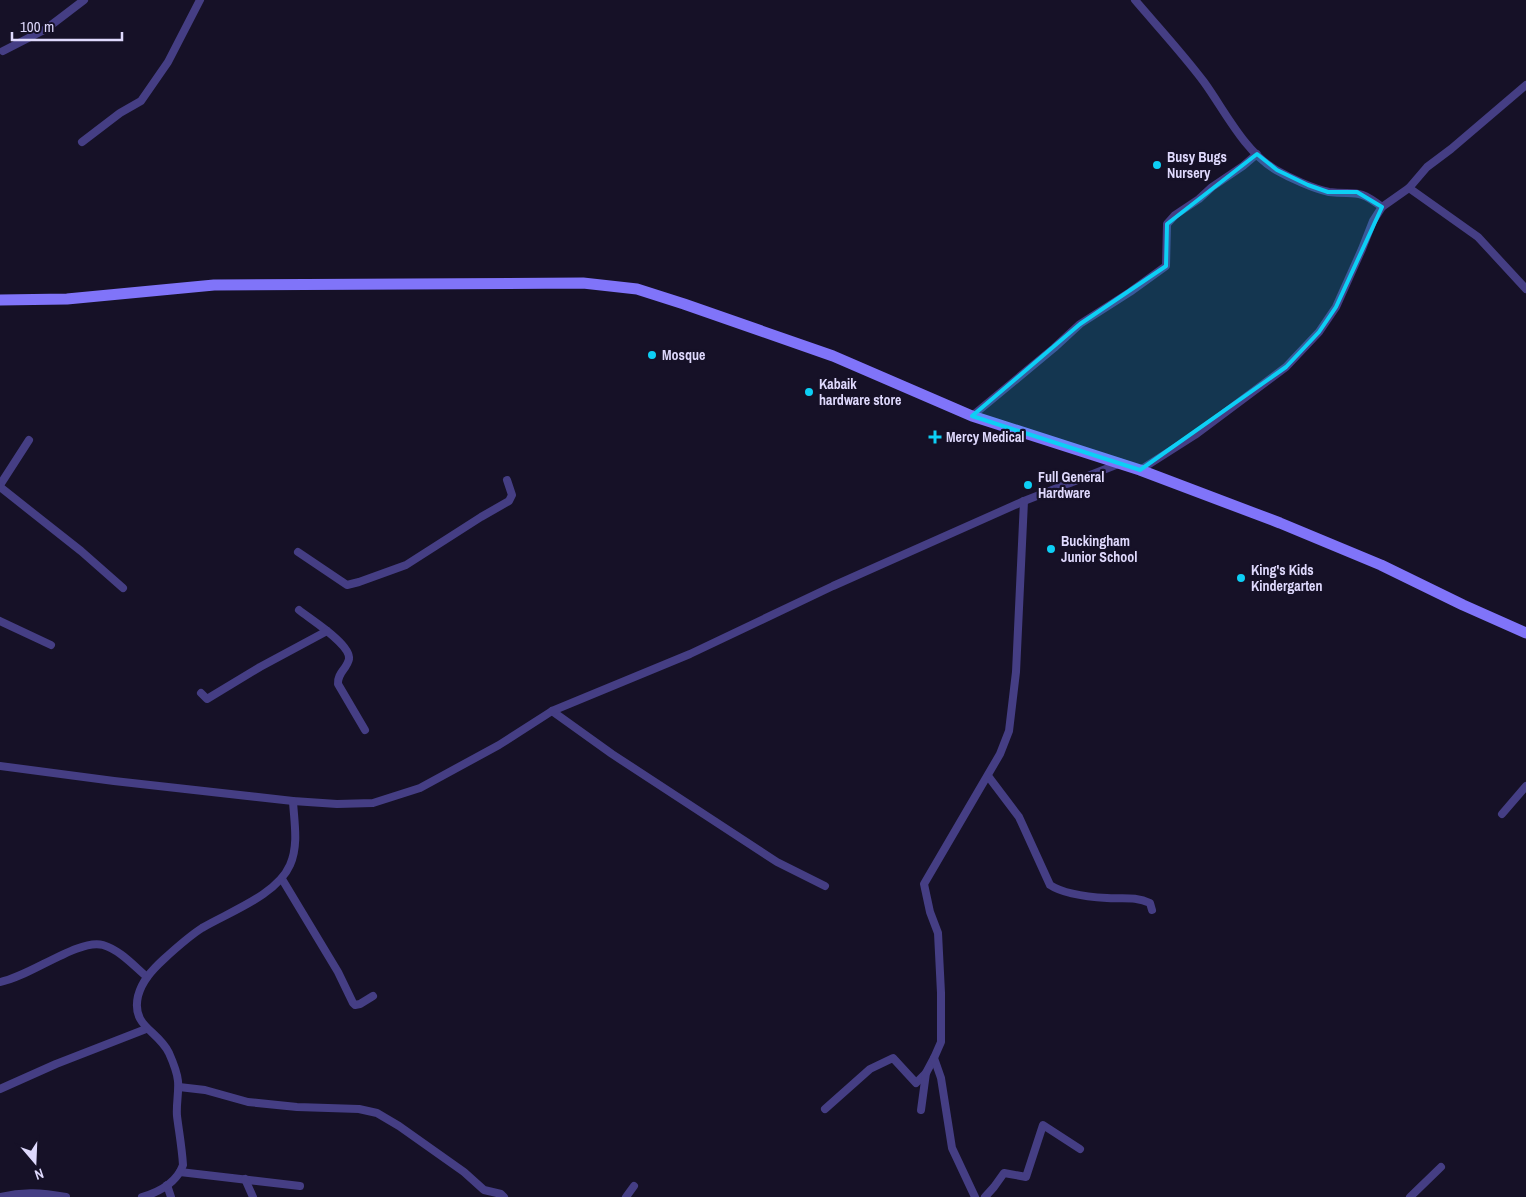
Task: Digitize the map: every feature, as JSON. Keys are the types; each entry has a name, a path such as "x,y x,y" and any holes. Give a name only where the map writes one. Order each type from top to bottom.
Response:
{"street":[{"path":"4,52 46,29 84,0"},
{"path":"82,142 141,101 168,62 200,0"},
{"path":"1135,0 1203,81 1249,147 1257,154 1277,170 1308,185 1328,192 1358,192 1368,196 1382,206"},
{"path":"1140,470 1195,434 1286,367 1319,332 1336,308 1373,221 1382,206 1409,188 1427,167 1526,85"},
{"path":"972,416 1080,324 1166,266 1167,224 1175,215 1257,154"},
{"path":"1409,188 1478,237 1526,289"},
{"path":"0,300 67,299 214,285 583,283 637,289 833,356 972,416 1121,463 1280,523 1381,565 1526,633"},
{"path":"29,440 0,486 123,588"},
{"path":"0,766 293,801 337,804 373,803 420,788 499,744 552,711 690,654 800,601 1024,501 1121,463"},
{"path":"298,552 347,585 377,576 410,562 508,501 512,495 507,480"},
{"path":"825,1109 870,1069 892,1058 916,1083 926,1073 941,1042 942,993 938,933 930,912 924,884 988,776 1000,754 1009,731 1016,672 1024,501"},
{"path":"299,610 343,644 349,658 338,677 338,684 365,730"},
{"path":"0,621 51,645"},
{"path":"202,693 208,699 260,667 327,631"},
{"path":"552,711 612,754 777,862 825,886"},
{"path":"988,776 1019,817 1050,885 1057,889 1081,895 1142,899 1150,903 1152,910"},
{"path":"1502,814 1526,786"},
{"path":"142,1197 157,1192 167,1185 180,1172 183,1165 177,1114 178,1087 176,1068 164,1044 146,1029 140,1020 137,1008 138,995 146,977 176,947 200,930 265,892 282,879 291,863 295,840 293,801"},
{"path":"282,879 338,972 353,1003 355,1005 360,1004 373,996"},
{"path":"0,982 24,975 74,949 90,944 103,945 114,950 146,977"},
{"path":"0,1089 56,1064 146,1029"},
{"path":"934,1058 941,1078 952,1148 975,1197"},
{"path":"921,1110 926,1073"},
{"path":"178,1087 204,1090 248,1102 297,1108 359,1109 377,1113 399,1126 464,1172 484,1190 501,1194 504,1197"},
{"path":"985,1197 1004,1173 1026,1177 1043,1125 1080,1149"},
{"path":"1410,1197 1441,1167"},
{"path":"180,1172 300,1186"},
{"path":"245,1179 253,1197"},
{"path":"167,1185 171,1197"},
{"path":"626,1197 634,1186"},
{"path":"0,1197 17,1192 66,1197"}],"highlighted area":[{"path":"1257,154 1277,170 1308,185 1328,192 1357,192 1382,207 1336,307 1319,332 1286,367 1140,470 972,416 1080,324 1166,266 1167,224"}],"place":[{"name":"Busy Bugs Nursery","path":"1157,165"},
{"name":"Mosque","path":"652,355"},
{"name":"Kabaik hardware store","path":"809,392"},
{"name":"Mercy Medical","path":"935,437"},
{"name":"Full General Hardware","path":"1028,485"},
{"name":"Buckingham Junior School","path":"1051,549"},
{"name":"King's Kids Kindergarten","path":"1241,578"}]}
